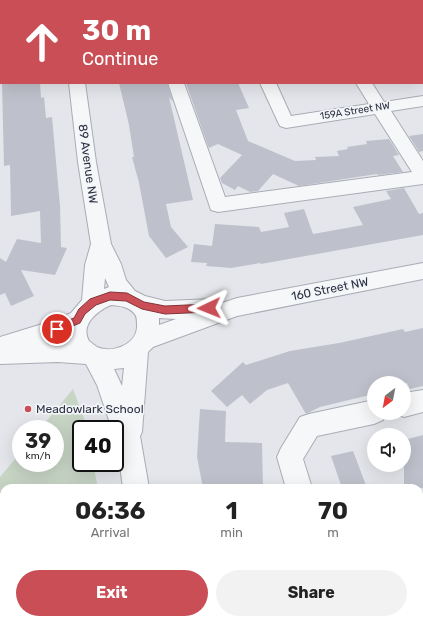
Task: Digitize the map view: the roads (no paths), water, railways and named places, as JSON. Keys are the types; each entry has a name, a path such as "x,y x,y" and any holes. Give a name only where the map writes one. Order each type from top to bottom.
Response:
{"street":[{"name":"89 Avenue NW","path":"77,84 101,244 111,264 117,283 134,301"},
{"path":"176,84 218,206 423,176 365,84"},
{"name":"159A Street NW","path":"268,84 286,122 423,101"},
{"name":"89 Avenue NW","path":"93,302 95,265 101,244"},
{"name":"160 Street NW","path":"134,301 165,310 237,307 423,271"},
{"path":"0,354 58,352 91,355 105,360 127,356 141,344 149,330 150,321 147,312 134,301 110,296 93,302 82,312 77,320 75,330 76,339 91,355 108,381 128,439 135,484"},
{"name":"160 Street NW","path":"141,344 237,307"},
{"path":"0,347 57,329 77,320"},
{"path":"128,439 141,344"},
{"path":"411,404 423,401"},
{"path":"298,484 290,457 309,426 367,414"}],"place":[{"name":"Meadowlark School","path":"28,409"}]}
